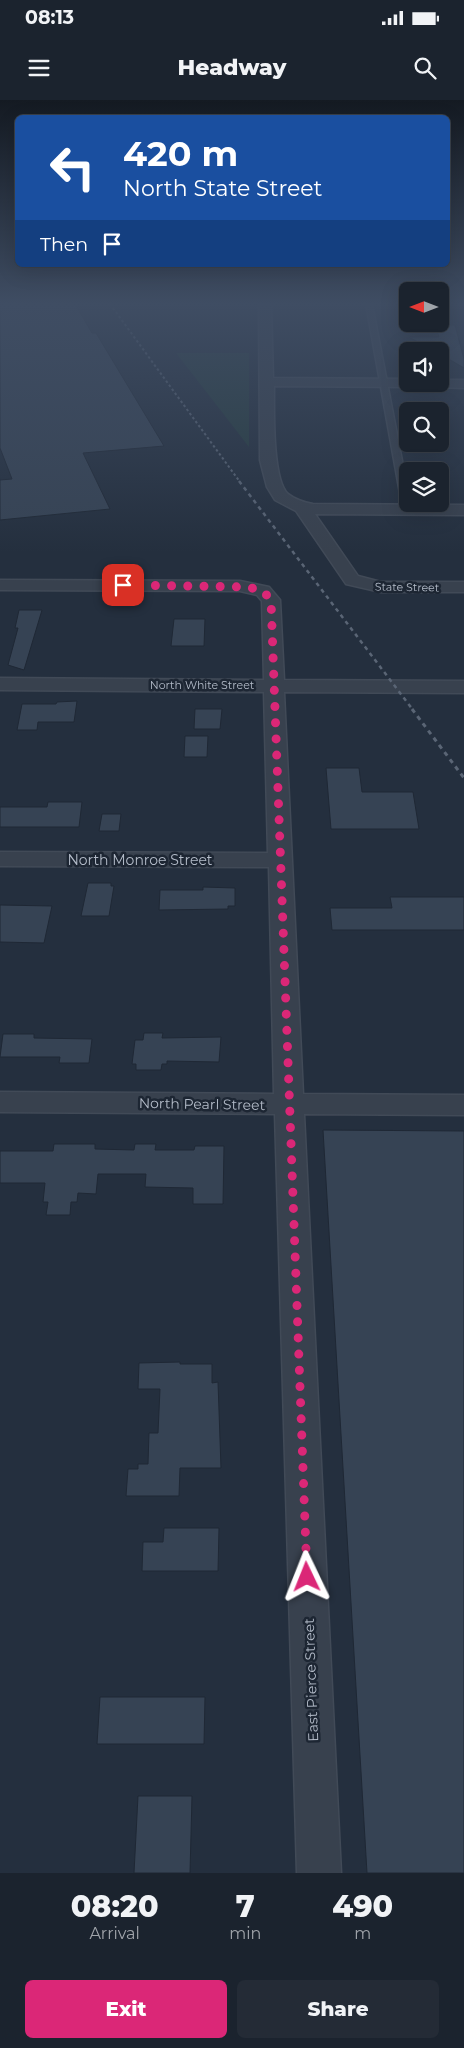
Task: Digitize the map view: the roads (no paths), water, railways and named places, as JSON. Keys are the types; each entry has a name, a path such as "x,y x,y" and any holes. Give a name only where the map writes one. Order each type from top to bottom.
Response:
{"street":[{"path":"268,387 268,460 275,488 281,498 302,508 399,510"},
{"name":"State Street","path":"302,508 352,580 365,585 381,587 464,587"},
{"path":"449,510 464,510"},
{"name":"East Pierce Street","path":"0,585 240,586 263,591 271,600 319,1873"},
{"name":"North White Street","path":"0,684 464,687"},
{"name":"North Monroe Street","path":"0,859 281,860"},
{"name":"North Pearl Street","path":"0,1102 464,1105"}],"lane":[{"path":"385,387 399,466"}],"railway":[{"path":"170,387 240,482"},
{"path":"239,481 413,710"},
{"path":"412,709 464,778"}]}
